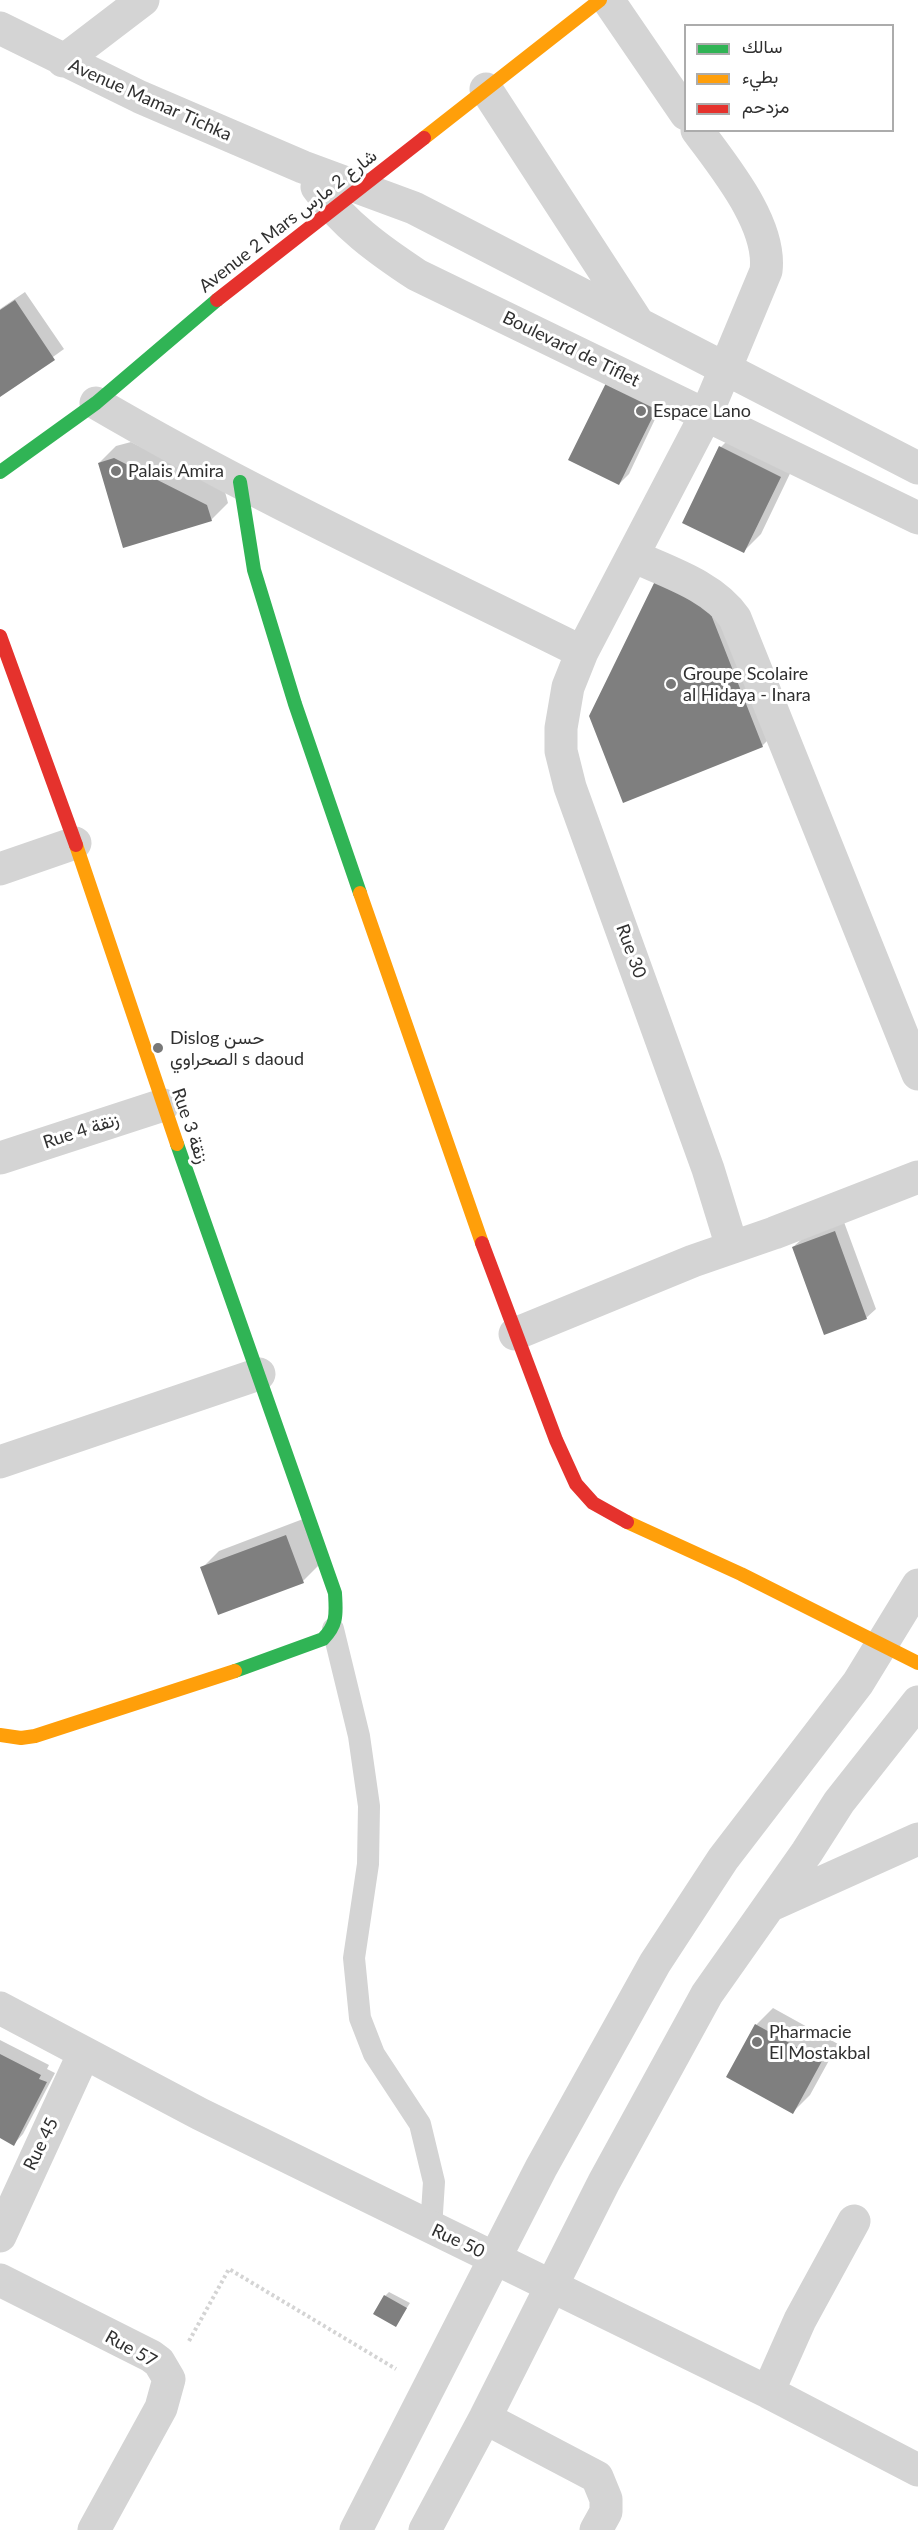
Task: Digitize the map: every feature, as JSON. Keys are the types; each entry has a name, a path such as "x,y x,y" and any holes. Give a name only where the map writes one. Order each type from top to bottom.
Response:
{"street":[{"path":"63,61 143,0"},
{"name":"Avenue 2 Mars شارع 2 مارس","path":"0,472 96,403 195,317 600,0"},
{"path":"608,0 684,111"},
{"name":"Avenue Mamar Tichka","path":"0,28 140,97 303,167 361,187"},
{"path":"486,89 639,325"},
{"name":"Rue 30","path":"698,132 735,185 762,233 767,249 766,271 727,370 706,415 582,652 562,709 561,751 570,787 700,1147 732,1247"},
{"path":"303,167 333,209"},
{"path":"361,187 447,224 918,468"},
{"name":"Boulevard de Tiflet","path":"333,209 358,233 417,275 918,518"},
{"path":"96,403 152,436 240,482 582,652"},
{"path":"240,482 254,570 277,650 515,1334 569,1470 583,1494 617,1518 675,1543 883,1643 918,1663"},
{"path":"633,556 714,597 730,611 739,626 918,1074"},
{"name":"Rue 3 زنقة","path":"0,636 75,843 163,1105 331,1576 337,1604 333,1629"},
{"path":"0,869 75,843"},
{"name":"Rue 4 زنقة","path":"0,1158 163,1105"},
{"path":"515,1334 732,1247 918,1177"},
{"path":"0,1462 259,1374"},
{"path":"356,2530 494,2258 619,2024 689,1908 723,1859 858,1683 918,1585"},
{"path":"0,1735 21,1738 69,1725 262,1662 323,1639 333,1629"},
{"path":"425,2530 485,2418 550,2285 653,2088 707,1994 839,1802 918,1702"},
{"path":"767,1907 918,1839"},
{"name":"Rue 50","path":"0,2008 84,2053 431,2228 768,2392 918,2470"},
{"name":"Rue 45","path":"0,2236 84,2053"},
{"path":"768,2392 800,2320 854,2221"},
{"name":"Rue 57","path":"0,2280 151,2356 159,2362 169,2379 160,2408 94,2530"},
{"path":"485,2418 597,2477 606,2499 606,2512 596,2530"}],"lane":[{"path":"333,1629 358,1736 369,1806 368,1864 354,1958 360,2018 374,2054 420,2124 434,2182 431,2228"}],"path":[{"path":"169,2379 229,2269 429,2389"}],"building":[{"path":"15,300 55,360 0,397 0,310"},
{"path":"607,381 658,406 619,485 568,460"},
{"path":"719,446 781,477 744,553 682,523"},
{"path":"114,458 207,505 212,521 123,548 98,463"},
{"name":"Groupe Scolaire al Hidaya - Inara","path":"656,579 716,609 712,617 763,747 623,803 589,716"},
{"path":"835,1231 867,1319 824,1335 792,1247"},
{"path":"286,1535 304,1583 218,1615 200,1567"},
{"path":"755,2024 822,2061 793,2114 726,2077"},
{"path":"0,2054 41,2075 39,2079 47,2082 14,2146 0,2138"},
{"path":"384,2295 407,2308 396,2327 373,2314"}],"traffic: fast":[{"path":"0,472 96,403 217,300"},
{"path":"240,482 254,570 295,704 360,893"},
{"path":"177,1144 335,1593 334,1623 323,1639 235,1671"}],"traffic: slow":[{"path":"424,138 600,0"},
{"path":"76,845 177,1144"},
{"path":"360,893 482,1243"},
{"path":"627,1522 741,1574 918,1663"},
{"path":"0,1735 21,1738 35,1736 235,1671"}],"traffic: jam":[{"path":"217,300 424,138"},
{"path":"0,636 76,845"},
{"path":"482,1243 556,1440 576,1484 593,1503 627,1522"}],"place":[{"name":"Espace Lano","path":"641,411"},
{"name":"Palais Amira","path":"116,471"},
{"name":"Groupe Scolaire al Hidaya - Inara","path":"671,684"},
{"name":"Dislog حسن الصحراوي s daoud","path":"158,1048"},
{"name":"Pharmacie El Mostakbal","path":"757,2042"}]}
